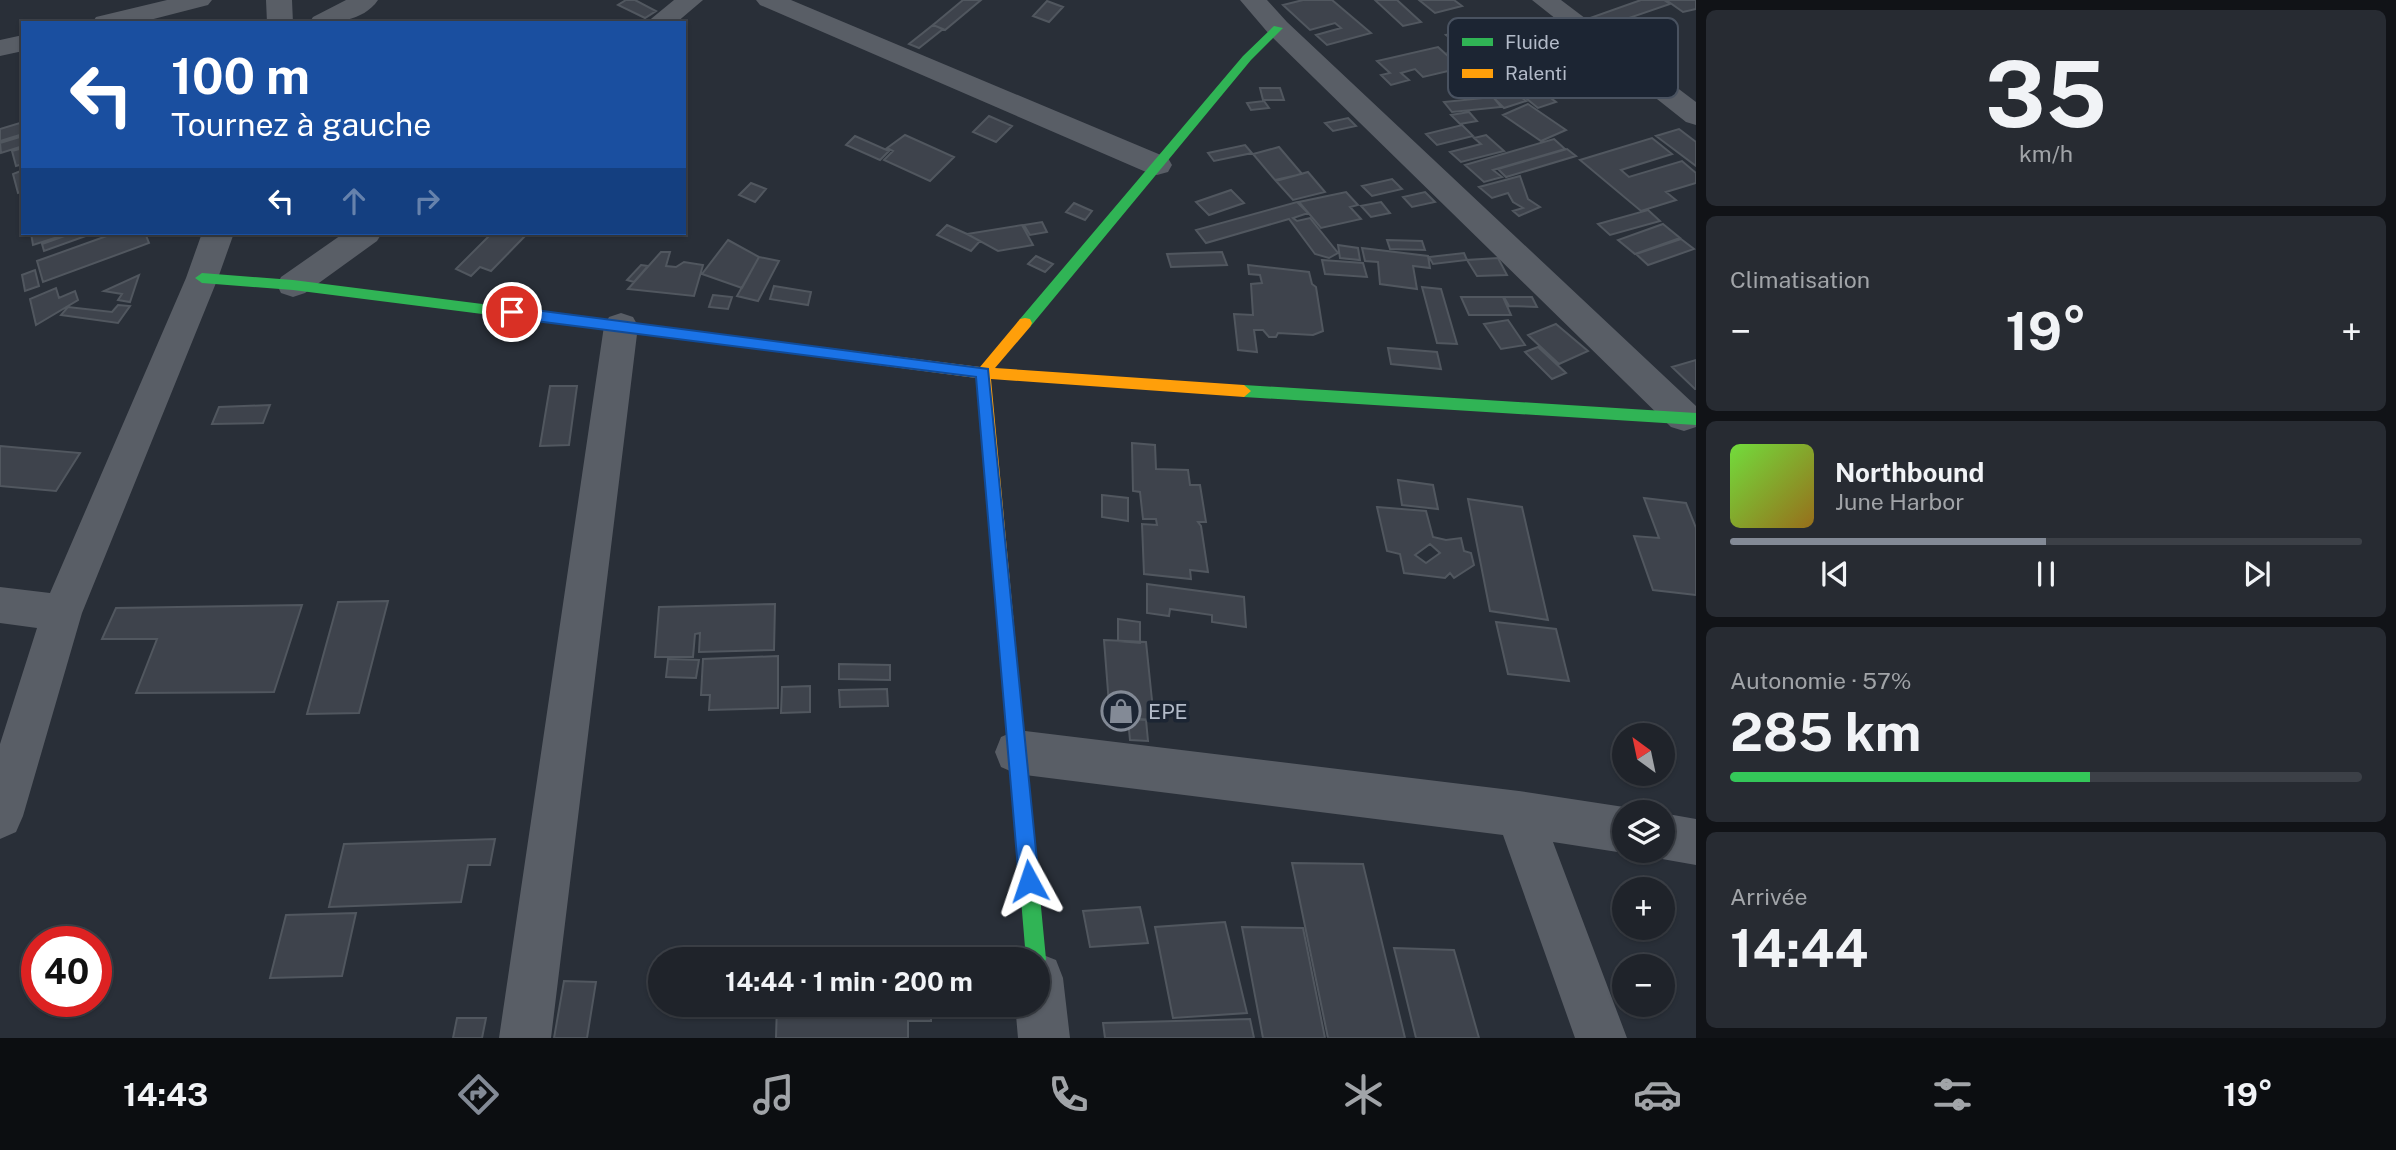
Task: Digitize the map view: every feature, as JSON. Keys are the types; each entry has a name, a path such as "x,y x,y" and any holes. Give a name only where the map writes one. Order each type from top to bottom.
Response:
{"street":[{"path":"113,21 199,0"},
{"path":"279,0 280,21"},
{"path":"326,21 365,0"},
{"path":"662,21 691,0"},
{"path":"769,0 1157,165"},
{"path":"1253,0 1278,28 1690,418"},
{"path":"1545,0 1568,18"},
{"path":"1035,947 983,373 1247,58 1278,28"},
{"path":"0,48 21,43"},
{"path":"1673,98 1696,116"},
{"path":"0,816 62,613 202,278 217,235"},
{"path":"293,285 363,235"},
{"path":"202,278 293,285 983,373 1298,396 1690,418"},
{"path":"524,1038 621,326"},
{"path":"0,605 62,613"},
{"path":"1017,752 1519,814 1612,828"},
{"path":"1519,814 1601,1038"},
{"path":"1675,838 1696,842"},
{"path":"1042,1017 1044,1038"}],"building":[{"path":"626,0 635,0 656,11 645,18 618,5"},
{"path":"963,0 981,0 945,30 933,25"},
{"path":"1303,0 1332,0 1371,33 1327,45 1316,35 1341,28 1335,23 1310,30 1283,5"},
{"path":"1375,0 1397,0 1421,22 1403,26"},
{"path":"1419,0 1454,0 1462,6 1435,13"},
{"path":"1641,0 1664,0 1670,4 1629,18 1590,18"},
{"path":"1666,0 1696,0 1696,9 1683,12"},
{"path":"1047,1 1063,7 1049,22 1033,16"},
{"path":"933,25 943,29 919,48 909,44"},
{"path":"1438,47 1448,56 1448,71 1423,77 1415,69 1401,73 1409,80 1391,85 1381,75 1390,73 1377,61"},
{"path":"1260,88 1280,88 1284,100 1263,100"},
{"path":"1494,98 1522,98 1526,101 1504,108"},
{"path":"1494,98 1501,107 1452,112 1444,102"},
{"path":"1526,98 1551,98 1556,102 1538,108"},
{"path":"1264,101 1269,108 1251,110 1247,103"},
{"path":"1528,104 1566,130 1541,141 1503,115"},
{"path":"1469,112 1477,121 1460,124 1451,115"},
{"path":"989,116 1012,126 996,142 973,132"},
{"path":"1348,118 1356,126 1333,131 1325,123"},
{"path":"21,123 21,135 0,141 0,129"},
{"path":"1462,125 1473,136 1437,145 1426,134"},
{"path":"1679,129 1696,142 1696,166 1656,136"},
{"path":"905,135 954,157 930,181 884,160 893,151 887,148"},
{"path":"1486,135 1504,151 1461,162 1450,152 1481,144 1474,138"},
{"path":"855,136 889,151 880,160 846,145"},
{"path":"21,137 21,147 1,153 0,143"},
{"path":"1652,138 1672,154 1621,170 1629,177 1682,161 1696,173 1696,183 1666,192 1676,200 1641,211 1580,160"},
{"path":"1554,139 1565,149 1493,170 1502,177 1484,182 1465,165"},
{"path":"1245,145 1252,153 1214,161 1208,153"},
{"path":"1279,147 1302,174 1275,180 1253,154"},
{"path":"21,149 21,165 16,166 12,151"},
{"path":"1567,149 1576,156 1506,177 1498,169"},
{"path":"21,171 21,192 18,193 13,174"},
{"path":"1308,172 1325,192 1293,200 1276,181"},
{"path":"1520,176 1528,199 1540,207 1519,216 1513,211 1523,208 1513,202 1508,193 1492,198 1479,187"},
{"path":"1392,179 1402,189 1372,196 1362,186"},
{"path":"751,183 766,189 755,202 739,195"},
{"path":"1231,190 1244,203 1209,215 1196,202"},
{"path":"1346,192 1358,205 1350,207 1361,219 1321,228 1299,202"},
{"path":"1425,192 1435,202 1412,207 1403,197"},
{"path":"1297,202 1308,213 1293,218 1297,221 1310,218 1338,253 1329,258 1315,254 1289,219 1206,243 1196,230"},
{"path":"1381,202 1390,213 1371,217 1361,206"},
{"path":"1074,203 1092,211 1085,220 1066,212"},
{"path":"1648,210 1660,221 1610,235 1598,224"},
{"path":"1042,222 1047,232 1030,235 1024,225"},
{"path":"1663,224 1680,238 1635,254 1618,240"},
{"path":"947,225 980,241 971,251 937,235"},
{"path":"1022,225 1033,245 998,251 967,234"},
{"path":"31,235 64,235 33,245"},
{"path":"67,235 88,235 44,251 42,244"},
{"path":"109,235 146,235 149,243 43,282 37,261"},
{"path":"490,235 526,235 491,271 480,267 471,276 456,269"},
{"path":"1681,239 1694,249 1648,265 1636,254"},
{"path":"728,240 759,257 742,288 702,274"},
{"path":"1387,240 1422,241 1425,250 1390,249"},
{"path":"1338,245 1358,248 1360,260 1340,258"},
{"path":"1362,248 1428,256 1430,268 1413,266 1417,289 1380,284 1378,262 1365,261"},
{"path":"661,252 670,252 666,266 676,267 684,262 703,265 694,296 628,289"},
{"path":"1222,252 1227,265 1171,267 1167,254"},
{"path":"1464,253 1467,260 1433,264 1429,257"},
{"path":"1036,256 1053,264 1045,272 1028,264"},
{"path":"759,257 779,261 758,301 737,296"},
{"path":"1498,258 1507,275 1477,276 1467,260"},
{"path":"1322,260 1363,263 1367,277 1325,274"},
{"path":"641,265 648,266 634,282 627,280"},
{"path":"1248,265 1309,272 1312,284 1316,287 1323,331 1313,335 1278,333 1276,337 1269,337 1263,330 1254,330 1257,352 1238,350 1234,314 1253,315 1251,284 1262,283 1260,275 1249,274"},
{"path":"35,270 39,286 25,291 22,275"},
{"path":"139,275 130,302 118,300 122,294 104,291"},
{"path":"774,286 811,292 808,305 770,299"},
{"path":"1422,287 1441,289 1457,344 1437,343"},
{"path":"56,288 59,298 75,291 78,300 36,325 30,299"},
{"path":"713,295 732,297 728,309 709,307"},
{"path":"1461,297 1503,297 1511,315 1469,315"},
{"path":"1504,297 1532,297 1537,307 1509,306"},
{"path":"118,305 130,306 118,323 61,315 68,307 112,312"},
{"path":"1508,320 1525,345 1501,349 1484,324"},
{"path":"1556,324 1588,351 1559,364 1528,335"},
{"path":"1538,347 1566,373 1552,379 1525,352"},
{"path":"1388,348 1437,352 1441,369 1391,364"},
{"path":"1696,360 1696,389 1695,389 1672,367"},
{"path":"550,386 577,386 569,445 540,446"},
{"path":"270,405 263,423 212,424 219,407"},
{"path":"1132,443 1155,445 1156,469 1188,470 1190,485 1200,485 1206,522 1198,522 1201,526 1208,572 1190,570 1191,579 1144,574 1142,524 1157,525 1156,519 1143,519 1140,492 1133,491"},
{"path":"0,446 80,453 56,491 0,486"},
{"path":"1398,480 1433,485 1438,509 1402,505"},
{"path":"1102,495 1128,498 1128,521 1102,517"},
{"path":"1644,498 1686,503 1696,528 1696,595 1653,590 1634,536 1659,538"},
{"path":"1468,499 1522,507 1548,620 1490,611"},
{"path":"1377,507 1426,511 1433,537 1446,540 1461,538 1464,551 1471,553 1474,565 1454,578 1450,573 1445,578 1404,573 1400,554 1387,551","holes":["1430,544 1440,553 1426,563 1415,555"]},
{"path":"1147,584 1244,597 1246,627 1212,622 1212,615 1170,609 1169,616 1147,613"},
{"path":"388,601 359,713 307,714 338,602"},
{"path":"775,604 774,650 699,652 700,633 695,634 693,657 655,657 659,607"},
{"path":"302,605 274,692 136,693 157,639 102,639 116,608"},
{"path":"1118,619 1140,622 1140,643 1118,641"},
{"path":"1496,622 1556,629 1569,681 1508,674"},
{"path":"1104,640 1146,642 1154,720 1110,717"},
{"path":"778,656 778,708 709,710 710,695 701,695 703,659"},
{"path":"668,659 699,660 696,678 666,677"},
{"path":"839,664 890,665 890,680 839,679"},
{"path":"810,686 810,712 781,713 782,687"},
{"path":"887,689 888,706 840,707 839,690"},
{"path":"1128,719 1146,720 1148,741 1130,740"},
{"path":"495,839 490,865 468,865 461,902 329,907 344,844"},
{"path":"1292,863 1363,864 1405,1038 1328,1038"},
{"path":"1140,907 1148,943 1090,947 1083,911"},
{"path":"356,913 342,976 270,978 286,915"},
{"path":"1225,922 1247,1013 1173,1018 1155,927"},
{"path":"1242,927 1303,928 1325,1038 1263,1038"},
{"path":"1394,948 1454,950 1479,1038 1416,1038"},
{"path":"564,981 596,982 587,1038 554,1038"},
{"path":"777,1017 931,1017 931,1021 908,1021 908,1038 776,1038"},
{"path":"457,1018 486,1018 482,1038 453,1038"},
{"path":"1250,1019 1254,1038 1105,1038 1103,1023"}],"traffic: fast":[{"path":"1025,323 1247,58 1278,28"},
{"path":"202,278 293,285 735,341"},
{"path":"1244,391 1696,419"},
{"path":"1006,625 1035,947"}],"traffic: slow":[{"path":"1006,625 983,373 1025,323"},
{"path":"735,341 983,373 1244,391"}],"place":[{"name":"EPE","path":"1121,711"}],"route":[{"path":"512,312 983,373 1029,881"}]}
